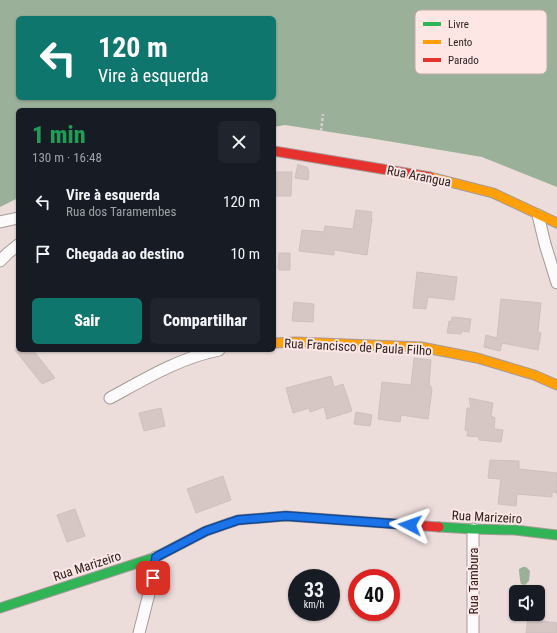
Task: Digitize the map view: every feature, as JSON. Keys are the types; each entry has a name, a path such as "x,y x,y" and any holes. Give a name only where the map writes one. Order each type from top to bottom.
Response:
{"street":[{"name":"Rua Arangua","path":"276,151 439,179 493,193 557,223"},
{"path":"538,215 557,283"},
{"path":"0,222 16,218"},
{"path":"0,261 16,247"},
{"name":"Rua Francisco de Paula Filho","path":"276,343 296,342 421,347 477,358 534,375 557,385"},
{"path":"110,398 169,366 209,352"},
{"name":"Rua Marizeiro","path":"0,608 156,557 206,531 238,520 286,516 473,529 515,530 557,535"},
{"name":"Rua Tambura","path":"473,529 473,633"},
{"path":"139,633 153,578 156,557"}],"path":[{"path":"321,131 323,114"}],"shaded area":[{"path":"0,0 557,0 557,187 482,157 285,125 276,127 276,108 16,108 16,199 0,207"},
{"path":"526,567 530,571 529,581 525,585 521,584 519,569"}],"building":[{"path":"298,165 307,167 309,172 308,180 295,178"},
{"path":"276,172 292,172 291,196 276,196"},
{"path":"356,210 372,212 367,255 334,250 334,255 299,251 302,230 324,232 325,226 353,229"},
{"path":"279,253 290,253 290,270 279,270"},
{"path":"417,272 457,277 454,300 428,297 426,309 413,308"},
{"path":"501,299 541,303 538,332 541,333 538,350 502,343 500,351 484,347 486,335 497,338"},
{"path":"294,302 314,304 313,322 292,321"},
{"path":"452,317 471,319 469,332 462,331 461,334 447,333 449,321 451,322"},
{"path":"17,352 35,352 55,378 42,384"},
{"path":"414,358 431,360 429,385 432,389 428,419 401,415 400,422 378,419 382,382 411,385"},
{"path":"331,376 334,387 343,384 352,411 327,419 324,407 310,412 309,408 293,413 286,388"},
{"path":"469,398 493,403 491,416 495,418 494,429 503,430 501,442 479,440 479,437 467,436 468,431 465,430 467,408 471,408"},
{"path":"161,408 165,426 144,431 139,413"},
{"path":"356,412 372,415 370,426 354,424"},
{"path":"490,460 519,461 519,469 557,473 557,493 552,492 552,497 517,494 516,506 498,504 501,479 488,478"},
{"path":"223,476 231,500 196,513 187,489"},
{"path":"75,509 85,536 67,542 57,515"},
{"path":"528,621 557,623 557,633 526,633"}],"traffic: fast":[{"path":"0,608 156,557 206,531 229,523"},
{"path":"439,527 515,530 557,535"}],"traffic: slow":[{"path":"430,177 493,193 557,223"},
{"path":"276,343 296,342 421,347 477,358 534,375 557,385"}],"traffic: jam":[{"path":"276,151 430,177"},
{"path":"229,523 238,520 286,516 439,527"}],"route":[{"path":"153,578 156,557 206,531 238,520 286,516 410,525"}]}
